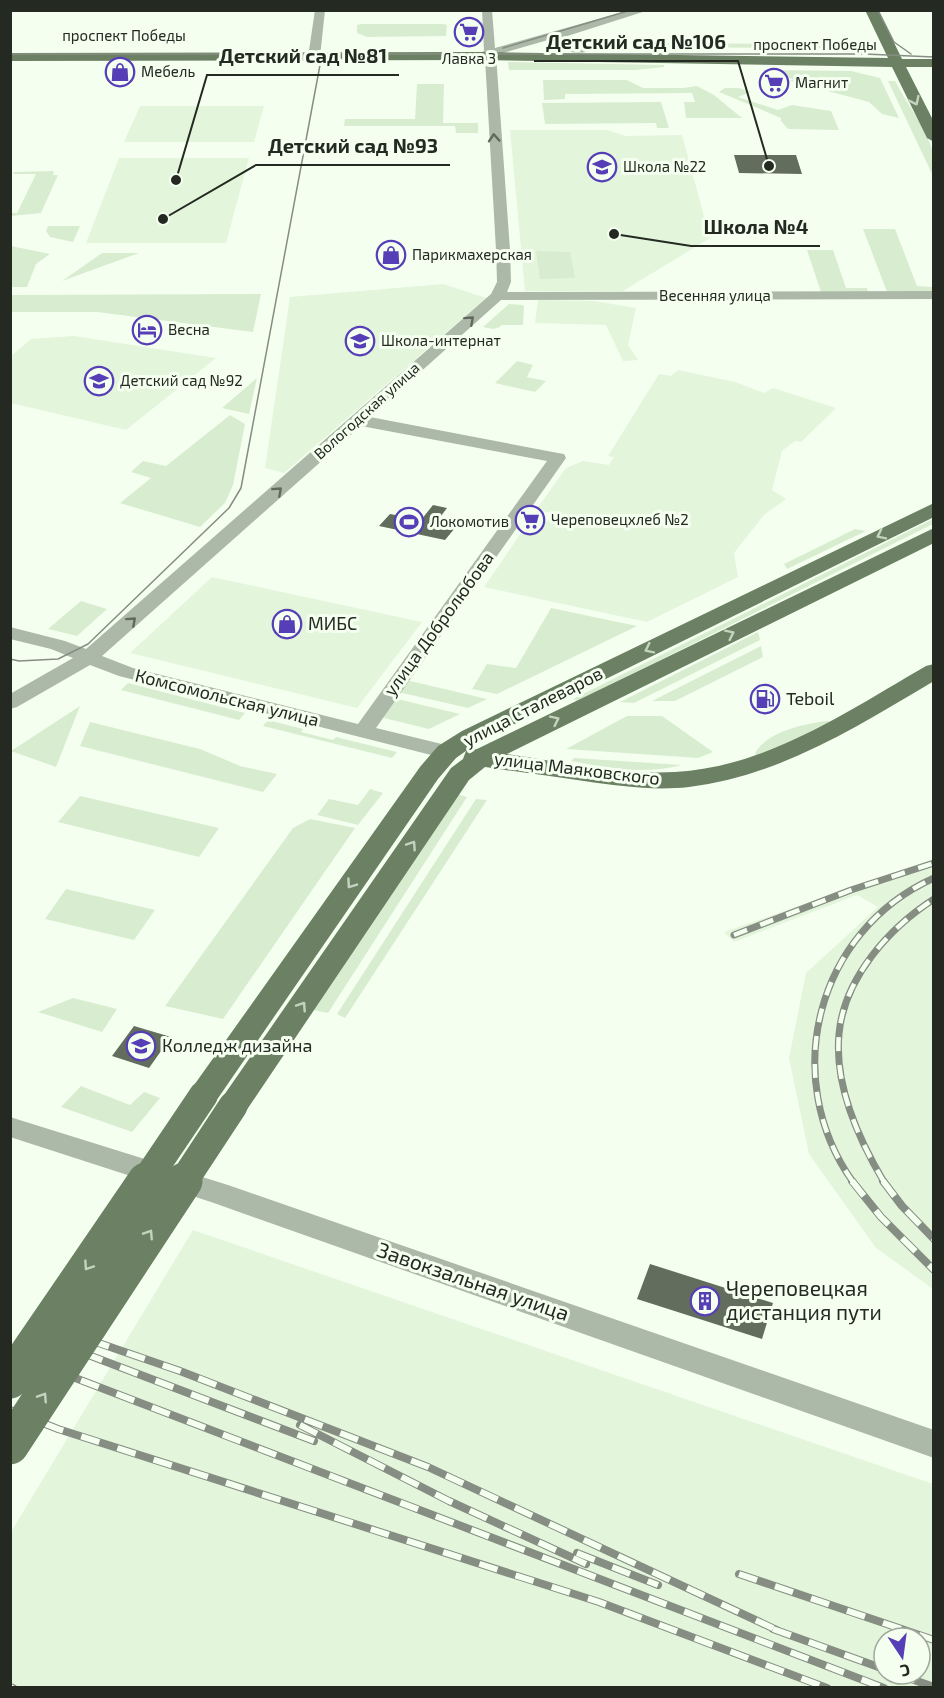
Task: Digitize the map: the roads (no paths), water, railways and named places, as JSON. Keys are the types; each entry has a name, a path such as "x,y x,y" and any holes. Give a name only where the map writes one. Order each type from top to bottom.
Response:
{"main road":[{"path":"871,10 884,38 901,57 929,75"},
{"path":"885,10 901,57 904,78 933,138"},
{"path":"848,56 884,38"},
{"name":"проспект Победы","path":"533,54 582,50 901,57 933,54"},
{"name":"проспект Победы","path":"10,52 848,56"},
{"name":"проспект Победы","path":"10,57 314,54"},
{"path":"848,56 884,66 904,78"},
{"name":"проспект Победы","path":"901,57 933,63"},
{"name":"улица Сталеваров","path":"218,1101 429,773 447,752 471,736 933,509"},
{"name":"улица Сталеваров","path":"218,1101 460,774 480,758 933,534"},
{"name":"улица Маяковского","path":"447,752 624,778 688,779 718,774 760,762 797,747 933,671"},
{"path":"10,1380 218,1101"},
{"path":"10,1446 218,1101"}],"street":[{"path":"314,54 320,10"},
{"path":"487,10 494,34 490,54 503,250 504,282 497,296"},
{"name":"проспект Победы","path":"490,54 537,34 620,10"},
{"name":"проспект Победы","path":"490,54 644,10"},
{"path":"518,34 537,34"},
{"path":"561,34 552,38 555,43 567,48 582,50"},
{"name":"Весенняя улица","path":"497,296 933,295"},
{"name":"Вологодская улица","path":"10,703 87,658 497,296"},
{"name":"улица Добролюбова","path":"358,420 558,458 363,732"},
{"name":"Комсомольская улица","path":"10,633 58,645 126,672 447,752"},
{"name":"Завокзальная улица","path":"10,1127 218,1192 933,1444"}],"tram line":[{"path":"554,33 631,10"},
{"path":"878,10 894,42 911,54"},
{"path":"503,48 554,33"},
{"path":"554,33 547,38 551,45 566,50"},
{"path":"10,54 864,54 934,57"},
{"path":"10,659 19,661 58,659 88,644 229,508 241,488 320,65 327,60 340,57"}],"railway":[{"path":"734,935 851,890 934,863"},
{"path":"853,1182 830,1141 818,1098 815,1054 822,1011 837,970 861,933 894,902 934,878"},
{"path":"884,1182 857,1130 844,1092 838,1053 839,1034 843,1013 859,974 885,940 901,924 934,899"},
{"path":"852,1181 881,1217 934,1270"},
{"path":"883,1181 902,1206 934,1239"},
{"path":"55,1328 180,1371 428,1467 779,1631"},
{"path":"49,1340 314,1441"},
{"path":"10,1353 884,1688"},
{"path":"10,1410 58,1429 599,1602 827,1688"},
{"path":"300,1425 449,1501 586,1564"},
{"path":"577,1553 658,1585"},
{"path":"739,1574 934,1640"},
{"path":"773,1629 872,1665"}],"place":[{"name":"Лавка 3","path":"469,32"},
{"name":"Мебель","path":"120,72"},
{"name":"Магнит","path":"774,83"},
{"name":"Детский сад №106","path":"769,166"},
{"name":"Школа №22","path":"602,167"},
{"name":"Детский сад №81","path":"176,180"},
{"name":"Детский сад №93","path":"163,219"},
{"name":"Школа №4","path":"614,234"},
{"name":"Парикмахерская","path":"391,255"},
{"name":"Весна","path":"147,330"},
{"name":"Школа-интернат","path":"360,341"},
{"name":"Детский сад №92","path":"99,381"},
{"name":"Череповецхлеб №2","path":"530,520"},
{"name":"Локомотив","path":"409,522"},
{"name":"МИБС","path":"287,624"},
{"name":"Teboil","path":"765,699"},
{"name":"Колледж дизайна","path":"141,1046"},
{"name":"Череповецкая дистанция пути","path":"705,1301"}]}
